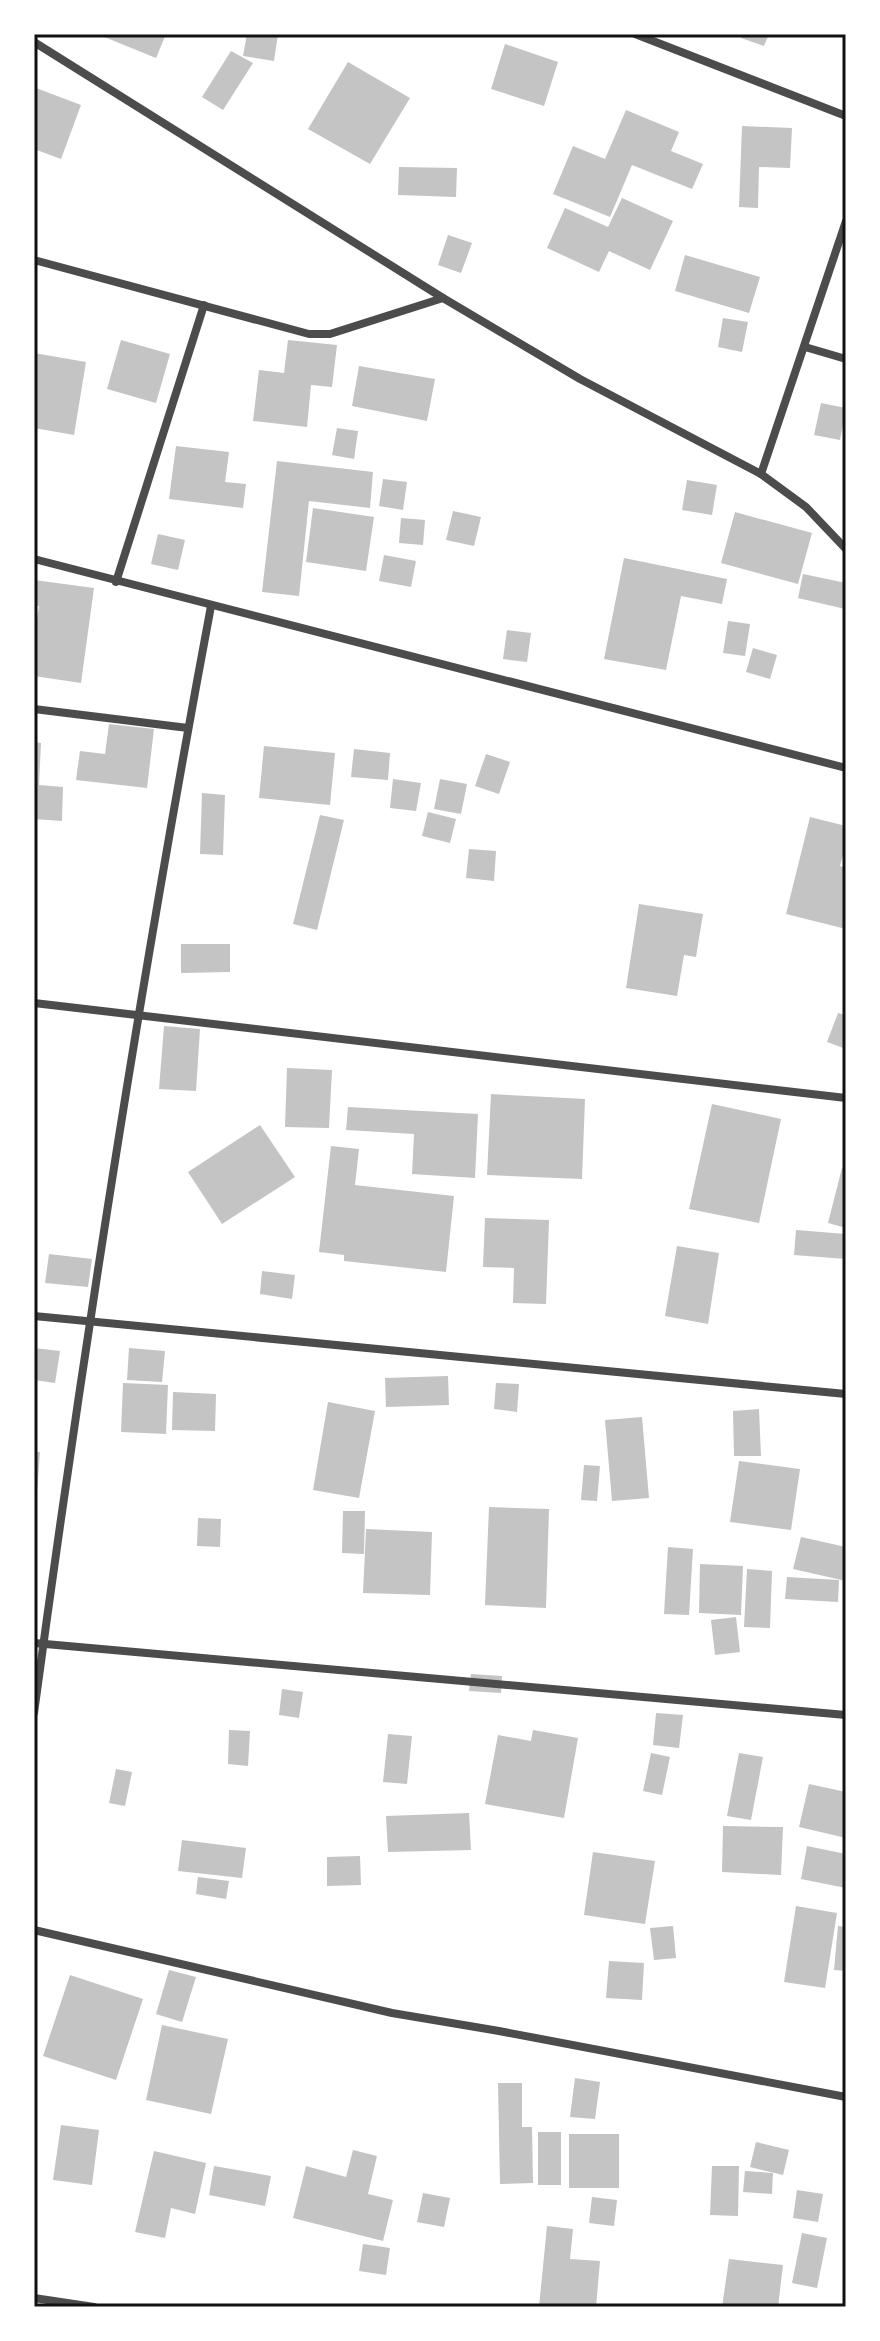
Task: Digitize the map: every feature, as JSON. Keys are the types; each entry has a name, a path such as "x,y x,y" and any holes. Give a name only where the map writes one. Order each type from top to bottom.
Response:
{"street":[{"path":"635,34 846,116"},
{"path":"34,42 443,298 580,379 761,474 806,507 846,549"},
{"path":"761,474 846,221"},
{"path":"34,260 288,330 330,334 443,298"},
{"path":"116,582 204,305"},
{"path":"805,347 846,359"},
{"path":"34,559 846,768"},
{"path":"34,1713 39,1643 137,1014 211,606"},
{"path":"34,709 188,728"},
{"path":"34,1003 846,1098"},
{"path":"34,1316 846,1394"},
{"path":"39,1643 846,1715"},
{"path":"34,1930 392,2013 846,2097"},
{"path":"34,2298 94,2307"}],"building":[{"path":"97,34 166,34 156,58"},
{"path":"247,34 278,34 274,61 243,56"},
{"path":"742,34 769,34 764,46 741,38"},
{"path":"505,44 558,62 544,106 491,89"},
{"path":"231,51 253,63 223,110 202,97"},
{"path":"348,62 410,98 370,164 308,129"},
{"path":"36,88 81,105 61,159 34,149"},
{"path":"626,110 679,132 671,151 703,164 692,189 632,165 610,217 553,194 573,146 605,159"},
{"path":"742,126 792,128 790,168 759,167 758,208 739,207"},
{"path":"399,167 457,168 456,197 398,195"},
{"path":"622,198 673,221 650,270 609,251 599,272 547,248 565,208 608,227"},
{"path":"448,235 472,243 461,273 438,265"},
{"path":"685,255 760,277 749,313 675,291"},
{"path":"723,318 748,322 742,352 718,347"},
{"path":"121,340 170,354 156,403 107,389"},
{"path":"288,340 337,345 332,387 311,385 307,427 253,421 259,370 284,373"},
{"path":"34,353 86,362 74,435 34,428"},
{"path":"359,366 435,379 427,421 352,406"},
{"path":"821,403 846,408 840,440 814,435"},
{"path":"337,428 358,431 354,459 332,455"},
{"path":"176,446 229,452 225,482 246,484 243,508 169,499"},
{"path":"277,461 373,472 370,508 309,501 299,596 262,592"},
{"path":"383,479 407,482 403,510 379,506"},
{"path":"687,480 717,485 712,515 682,510"},
{"path":"313,508 374,517 366,571 306,562"},
{"path":"453,511 481,517 474,546 446,540"},
{"path":"735,512 812,533 798,584 721,563"},
{"path":"401,518 425,520 423,545 399,543"},
{"path":"158,534 185,540 178,570 151,564"},
{"path":"384,555 416,561 411,587 379,581"},
{"path":"624,558 727,579 722,604 681,596 666,670 604,659"},
{"path":"803,574 846,583 845,609 798,598"},
{"path":"34,580 94,588 81,683 34,676 34,639 39,606 34,605"},
{"path":"728,621 750,624 745,656 723,653"},
{"path":"507,630 531,633 527,662 503,659"},
{"path":"753,648 777,655 770,679 746,672"},
{"path":"109,724 154,729 147,788 76,780 80,751 105,754"},
{"path":"34,742 41,743 39,785 63,787 62,821 34,819"},
{"path":"264,746 335,753 330,805 259,798"},
{"path":"354,749 390,753 388,780 351,777"},
{"path":"486,754 510,762 499,794 475,786"},
{"path":"393,779 421,783 416,811 390,808"},
{"path":"440,779 467,784 461,814 434,809"},
{"path":"202,793 225,795 223,855 200,854"},
{"path":"428,812 456,819 450,843 422,836"},
{"path":"320,815 344,820 317,930 293,924"},
{"path":"810,817 846,826 846,844 840,866 846,868 846,929 786,914"},
{"path":"469,849 496,851 494,881 466,878"},
{"path":"639,904 703,914 696,957 684,955 677,996 626,988"},
{"path":"181,944 230,944 230,972 181,973"},
{"path":"838,1013 846,1015 846,1049 827,1042"},
{"path":"164,1026 200,1029 196,1091 159,1089"},
{"path":"287,1068 332,1070 329,1128 285,1127"},
{"path":"491,1094 585,1099 582,1179 487,1175"},
{"path":"712,1104 781,1119 759,1223 689,1209"},
{"path":"348,1107 478,1114 475,1178 412,1174 414,1134 346,1130"},
{"path":"260,1125 295,1177 222,1224 188,1172"},
{"path":"331,1146 359,1149 355,1185 454,1196 446,1272 344,1261 344,1255 319,1252"},
{"path":"842,1168 846,1169 846,1228 828,1223"},
{"path":"485,1218 549,1220 546,1304 513,1303 514,1268 483,1267"},
{"path":"796,1230 846,1234 846,1259 794,1255"},
{"path":"677,1246 719,1253 708,1324 665,1316"},
{"path":"49,1254 92,1259 88,1287 45,1283"},
{"path":"262,1271 295,1275 292,1299 260,1294"},
{"path":"34,1348 60,1351 55,1383 34,1380"},
{"path":"129,1348 165,1351 162,1382 127,1380"},
{"path":"448,1376 449,1405 386,1407 385,1378"},
{"path":"123,1383 168,1385 166,1434 121,1432"},
{"path":"496,1383 519,1384 517,1412 494,1409"},
{"path":"173,1392 216,1394 215,1431 172,1430"},
{"path":"328,1402 375,1411 359,1498 313,1490"},
{"path":"759,1409 761,1456 734,1456 733,1411"},
{"path":"642,1417 649,1498 612,1501 605,1420"},
{"path":"34,1452 40,1452 36,1505 34,1505"},
{"path":"739,1461 800,1469 791,1530 730,1522"},
{"path":"584,1465 600,1466 597,1501 581,1500"},
{"path":"489,1507 549,1509 546,1608 485,1605"},
{"path":"343,1511 365,1511 364,1554 342,1553"},
{"path":"198,1518 221,1519 220,1547 197,1546"},
{"path":"366,1529 432,1532 430,1595 363,1593"},
{"path":"801,1537 846,1547 846,1581 793,1569"},
{"path":"668,1547 693,1549 689,1615 664,1614"},
{"path":"700,1564 743,1566 741,1615 699,1613"},
{"path":"747,1569 772,1571 770,1628 744,1627"},
{"path":"787,1577 839,1580 838,1602 785,1599"},
{"path":"736,1617 740,1652 715,1655 711,1620"},
{"path":"471,1674 502,1676 501,1693 469,1691"},
{"path":"282,1689 303,1692 299,1718 279,1715"},
{"path":"656,1713 683,1715 679,1748 653,1745"},
{"path":"229,1730 250,1731 248,1766 228,1764"},
{"path":"533,1730 578,1738 564,1818 485,1804 498,1735 531,1741"},
{"path":"388,1734 412,1736 407,1784 383,1782"},
{"path":"651,1753 670,1757 662,1795 643,1791"},
{"path":"739,1753 763,1757 751,1820 727,1816"},
{"path":"116,1769 132,1772 125,1806 109,1803"},
{"path":"809,1784 846,1792 846,1838 799,1827"},
{"path":"469,1813 471,1850 388,1852 386,1816"},
{"path":"723,1826 783,1827 781,1875 722,1872"},
{"path":"182,1840 246,1848 242,1878 178,1871"},
{"path":"807,1846 846,1854 846,1888 801,1879"},
{"path":"593,1852 655,1861 645,1924 584,1915"},
{"path":"360,1856 361,1885 327,1886 327,1857"},
{"path":"198,1877 229,1881 226,1899 196,1894"},
{"path":"796,1906 837,1913 825,1988 784,1982"},
{"path":"673,1926 676,1958 654,1960 650,1928"},
{"path":"838,1926 846,1927 846,1971 834,1970"},
{"path":"609,1961 644,1963 642,2000 606,1998"},
{"path":"169,1970 196,1977 182,2022 156,2014"},
{"path":"70,1975 143,1999 116,2080 43,2056"},
{"path":"162,2025 228,2039 211,2114 146,2100"},
{"path":"575,2078 600,2082 595,2119 570,2117"},
{"path":"498,2083 522,2083 522,2127 532,2127 533,2183 500,2184"},
{"path":"61,2125 99,2130 92,2185 53,2180"},
{"path":"538,2132 561,2132 561,2185 538,2185"},
{"path":"569,2134 619,2134 619,2188 569,2188"},
{"path":"756,2142 789,2150 783,2175 750,2167"},
{"path":"353,2150 377,2156 368,2194 393,2200 383,2241 293,2218 306,2166 346,2177"},
{"path":"154,2151 206,2163 195,2214 171,2208 165,2238 135,2232"},
{"path":"214,2166 271,2176 265,2206 209,2195"},
{"path":"712,2166 739,2166 738,2216 710,2215"},
{"path":"745,2171 773,2173 772,2194 743,2192"},
{"path":"797,2190 823,2194 818,2222 793,2218"},
{"path":"423,2193 450,2198 444,2227 417,2222"},
{"path":"592,2197 617,2200 614,2226 589,2223"},
{"path":"547,2226 573,2229 570,2259 600,2261 596,2307 539,2307"},
{"path":"802,2233 827,2238 817,2288 792,2283"},
{"path":"363,2244 390,2248 386,2275 359,2271"},
{"path":"729,2259 783,2265 778,2307 722,2307"}]}
